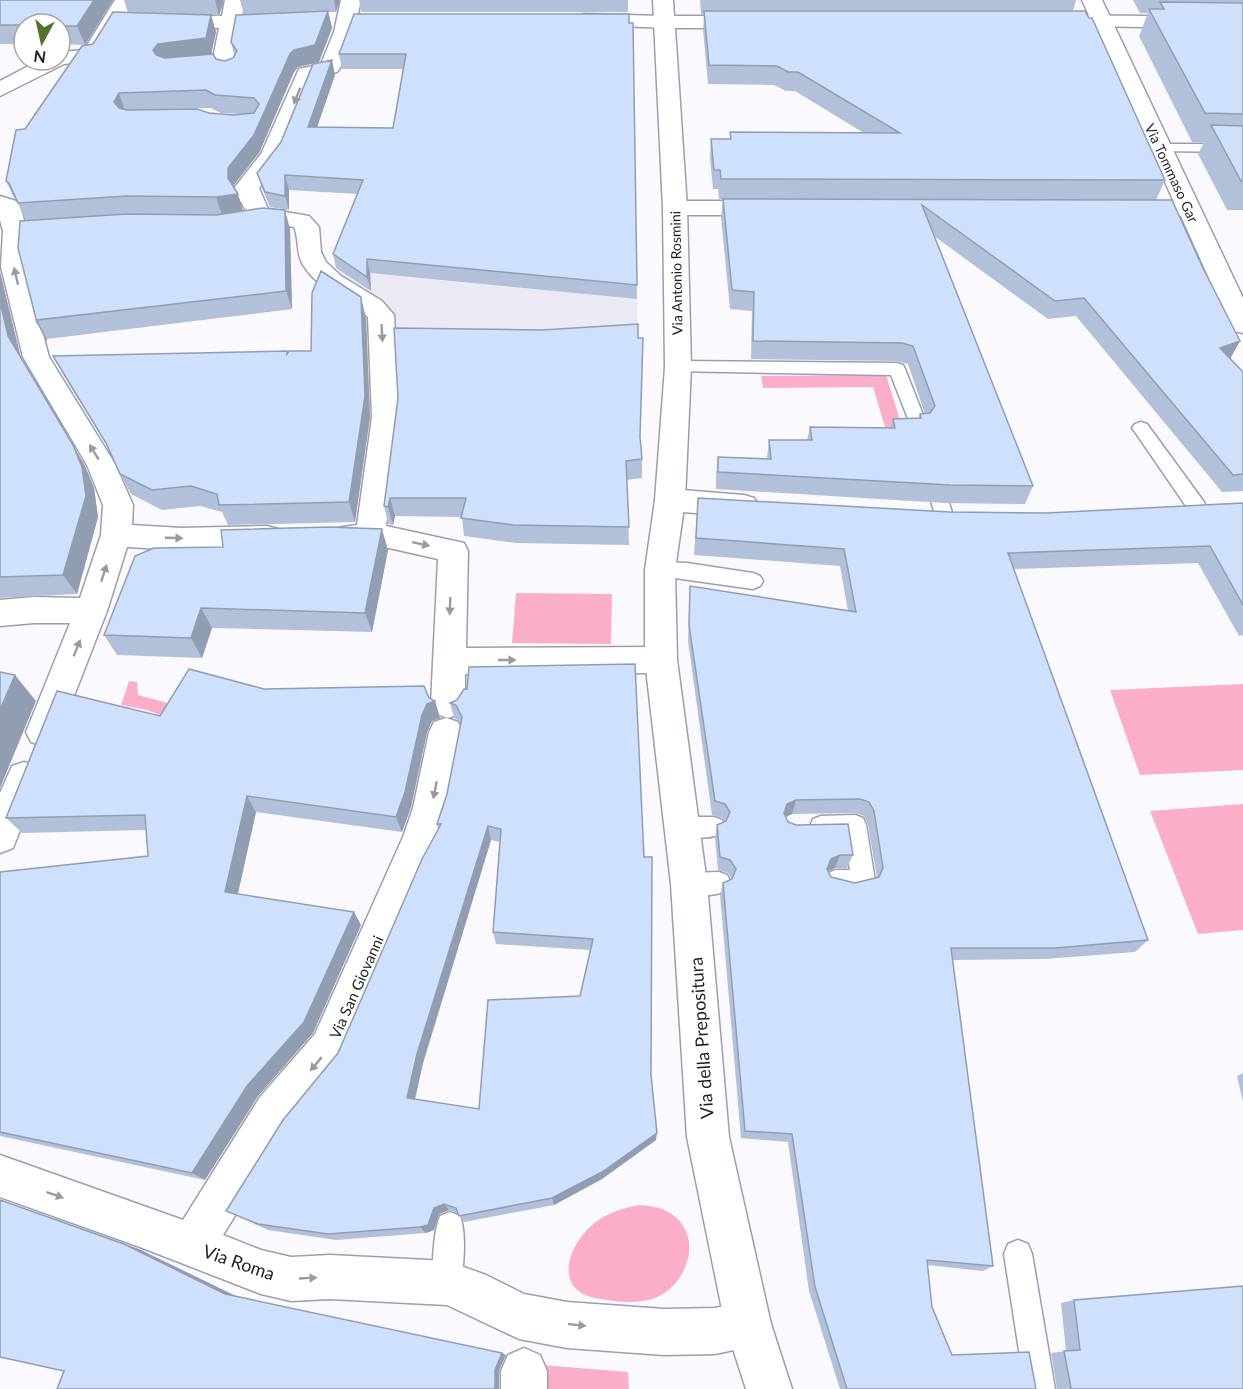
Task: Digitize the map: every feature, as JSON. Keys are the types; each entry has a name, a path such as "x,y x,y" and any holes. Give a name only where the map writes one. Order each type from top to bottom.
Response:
{"street":[{"path":"72,58 91,56 125,0"},
{"path":"218,66 232,24 236,0"},
{"name":"Via Antonio Rosmini","path":"663,0 675,208 678,367 670,500 661,558 663,671"},
{"name":"Via Tommaso Gar","path":"1092,0 1243,325"},
{"path":"323,21 348,10 369,20"},
{"path":"116,536 380,537 386,417 381,315 374,307 331,281 317,267 309,254 307,227 301,221 260,215 248,194 247,187 272,156 283,124 306,73 330,68 344,32 348,10"},
{"path":"566,20 764,22"},
{"path":"112,21 133,21"},
{"path":"155,22 232,24 300,21"},
{"path":"1027,21 1242,24"},
{"path":"0,90 34,72"},
{"path":"675,208 783,208"},
{"path":"1107,209 1189,209"},
{"path":"0,837 92,611 116,536 118,505 101,464 36,357 13,267 8,213 41,228"},
{"path":"238,221 267,217"},
{"path":"670,500 767,507"},
{"path":"1163,509 1208,506"},
{"name":"Via San Giovanni","path":"192,1245 275,1112 329,1048 421,837 431,808 447,718 453,551 380,537"},
{"path":"0,613 34,610 92,611"},
{"path":"448,661 663,671"},
{"name":"Via della Prepositura","path":"663,671 698,827 704,884 708,1137 748,1324 769,1389"},
{"name":"Via Roma","path":"0,1176 261,1272 291,1279 330,1277 447,1283 470,1291 519,1316 567,1324 664,1332 715,1331 748,1324"}],"lane":[{"path":"1164,154 1243,148"},
{"path":"1164,154 1243,161"},
{"path":"678,367 897,369 918,425"},
{"path":"1141,428 1208,506"},
{"path":"661,558 687,571 753,581"},
{"path":"804,826 855,825 863,881 836,881"},
{"path":"447,1283 450,1226"},
{"path":"1018,1254 1040,1389"}],"shaded area":[{"path":"633,37 638,347 394,347 336,273 336,270 543,290 408,69 345,69 353,38"},
{"path":"886,375 905,436 888,437 873,387 763,388 761,376"},
{"path":"516,593 612,594 611,644 512,643"},
{"path":"129,681 137,682 138,695 175,705 168,718 147,710 121,705"},
{"path":"1243,684 1243,770 1140,775 1110,690"},
{"path":"1243,804 1243,930 1198,934 1150,811"},
{"path":"639,1205 663,1209 670,1213 681,1222 687,1234 688,1259 676,1282 667,1292 655,1298 635,1302 600,1299 584,1294 574,1287 569,1277 569,1265 578,1241 602,1218"},
{"path":"542,1365 628,1372 629,1389 542,1389"}],"building":[{"path":"0,0 94,0 77,26 72,26 72,12 12,12 12,25 0,25"},
{"path":"1160,2 1243,3 1243,114 1205,113 1149,9 1164,9"},
{"path":"328,11 315,45 294,50 290,54 254,135 228,168 228,178 238,194 216,197 127,196 18,203 6,181 16,130 25,129 64,72 72,72 72,61 82,46 93,44 113,12 211,15 206,38 158,44 153,50 156,55 165,58 213,54 216,59 225,61 233,58 237,51 231,42 236,15","holes":["206,90 215,95 254,98 259,104 254,113 233,115 209,113 197,109 127,110 119,108 114,102 119,93"]},
{"path":"704,11 1085,11 1089,18 1092,18 1165,180 721,179 720,170 714,170 711,139 731,139 730,132 900,133 798,72 788,72 777,66 709,65"},
{"path":"354,14 629,14 629,23 633,23 637,285 367,259 367,277 333,254 363,180 285,175 285,196 265,192 257,173 281,142 313,64 332,60 308,127 393,128 406,54 339,54"},
{"path":"1211,125 1243,126 1243,181 1241,181"},
{"path":"723,199 1172,200 1240,341 1220,348 1243,372 1243,474 1233,475 1084,298 1055,301 922,205 1033,486 950,485 718,472 718,457 771,459 769,440 812,440 810,427 895,428 893,419 921,418 920,414 930,413 935,406 913,346 902,343 753,341 754,292 732,290"},
{"path":"263,208 285,210 286,291 37,320 37,323 18,248 20,221 126,214 216,215"},
{"path":"321,271 361,297 365,396 349,502 219,505 217,494 191,486 152,490 120,474 106,443 53,356 287,351 287,354 289,351 311,351 312,293"},
{"path":"0,301 8,336 73,445 82,467 86,496 63,575 0,577"},
{"path":"638,324 638,338 643,338 640,437 642,459 626,461 629,527 513,525 461,518 466,498 390,498 388,507 384,506 398,398 394,328 542,330"},
{"path":"698,498 950,512 1047,513 1243,503 1243,605 1210,546 1008,553 1148,940 1055,948 951,948 993,1266 927,1260 932,1307 952,1355 1029,1352 1036,1389 847,1389 815,1287 792,1134 745,1131 723,883 732,879 736,869 730,860 720,857 717,825 726,821 730,812 725,804 715,801 689,625 690,586 856,612 844,549 696,538","holes":["860,799 869,802 874,811 883,868 879,877 855,883 831,877 827,869 831,859 840,855 853,855 848,824 796,825 788,822 784,813 787,804 796,800"]},
{"path":"329,527 382,529 365,613 201,608 191,638 104,635 135,556 154,548 223,547 221,530"},
{"path":"635,664 644,857 652,857 651,1075 657,1133 602,1172 552,1198 459,1216 456,1208 444,1204 434,1208 428,1225 420,1227 328,1234 258,1224 226,1211 283,1120 338,1053 422,859 441,824 437,824 447,794 462,717 456,705 450,703 457,700 464,689 467,689 469,667","holes":["488,826 501,829 493,932 593,939 580,996 488,1000 479,1109 407,1098 417,1054"]},
{"path":"189,669 264,689 424,686 429,698 435,701 427,704 422,715 405,792 396,817 247,796 225,892 354,912 304,1022 247,1086 192,1173 0,1132 0,872 148,856 145,815 6,818 57,691 160,716"},
{"path":"0,672 15,675 0,710"},
{"path":"0,1200 124,1244 225,1294 502,1353 495,1370 496,1389 57,1389 64,1371 0,1357"},
{"path":"1243,1286 1243,1389 1070,1389 1064,1351 1080,1350 1074,1300"}]}
